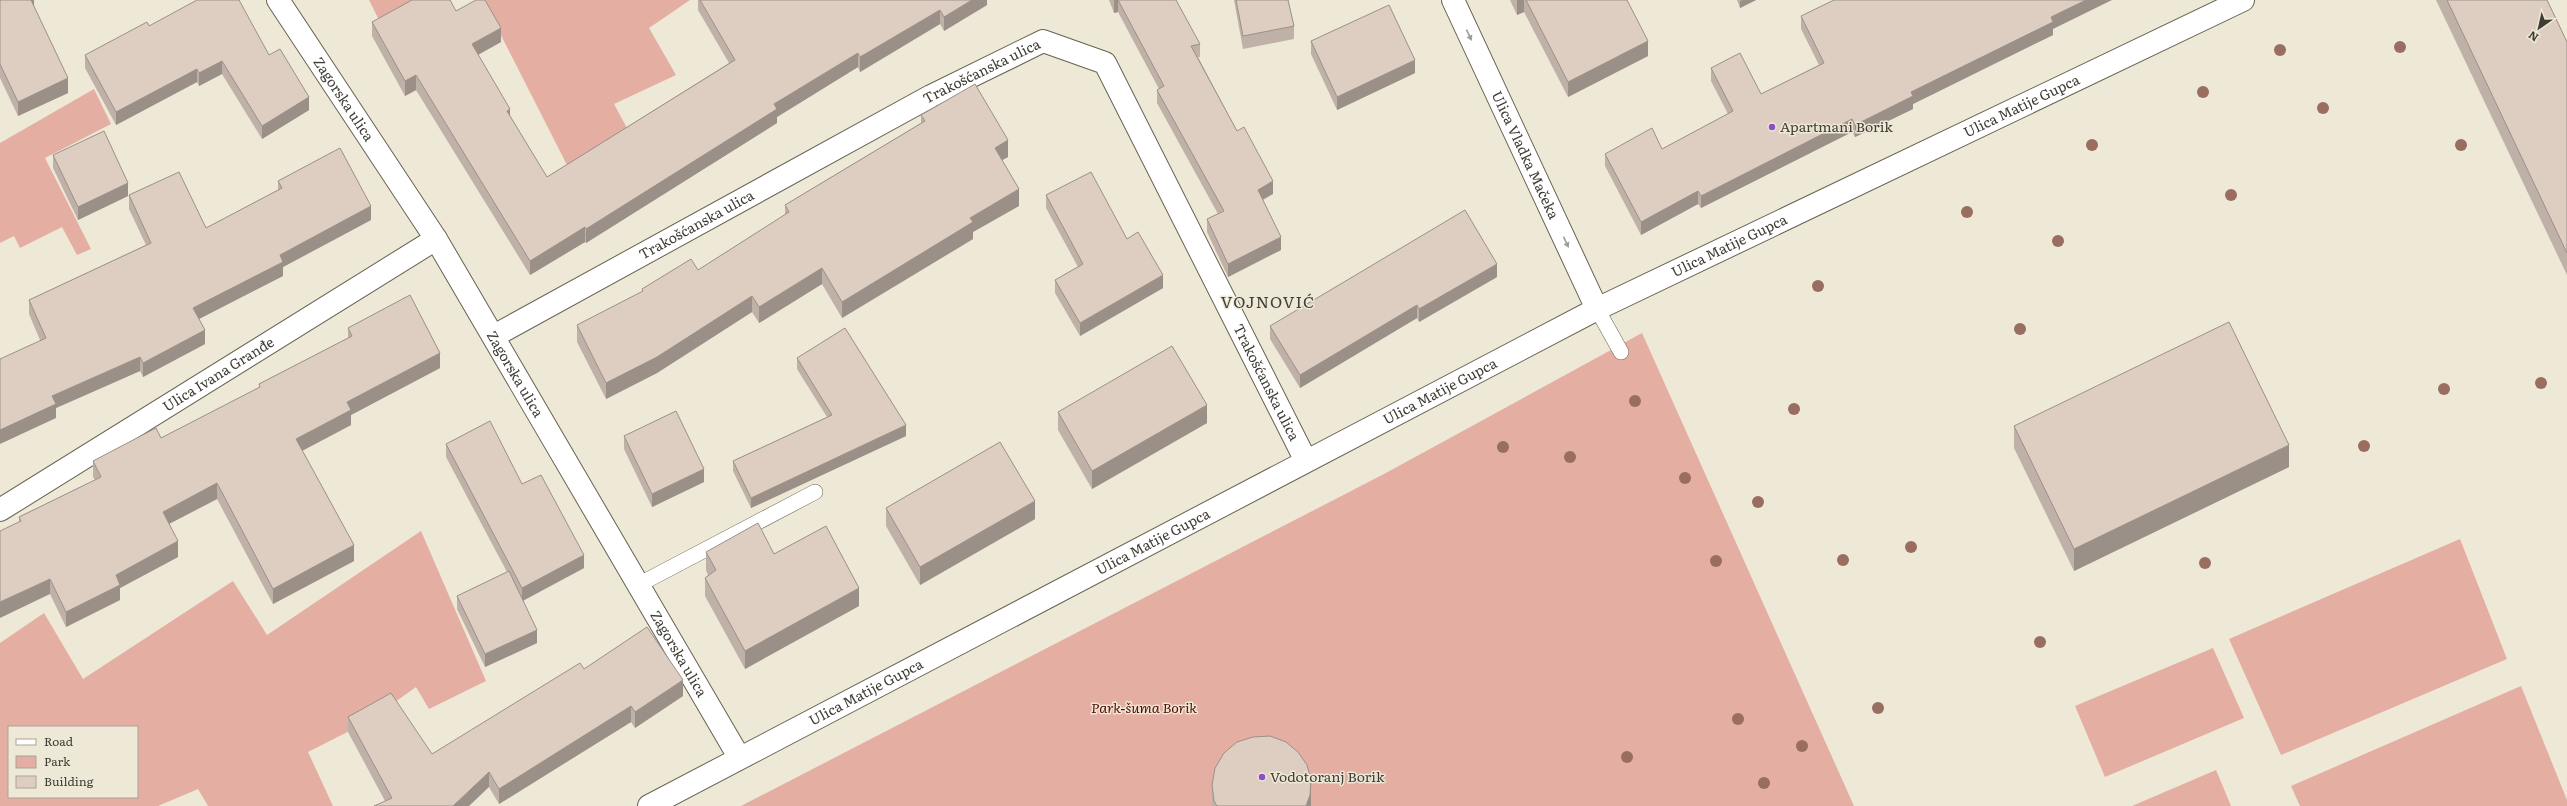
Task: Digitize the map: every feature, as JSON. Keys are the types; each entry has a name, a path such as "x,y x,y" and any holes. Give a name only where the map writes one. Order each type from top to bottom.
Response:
{"street":[{"name":"Zagorska ulica","path":"278,0 436,238 739,758"},
{"name":"Ulica Vladka Mačeka","path":"1453,0 1597,309"},
{"name":"Ulica Matije Gupca","path":"649,806 1597,309 2243,0"},
{"name":"Trakošćanska ulica","path":"494,336 931,96 1043,41 1105,64 1306,461"},
{"name":"Ulica Ivana Granđe","path":"0,510 436,238"}],"lane":[{"path":"1597,309 1621,352"},
{"path":"638,585 815,492"}],"green space":[{"path":"369,0 428,0 383,28"},
{"path":"483,0 690,0 649,28 676,75 614,104 628,130 568,167"},
{"path":"94,89 111,124 45,158 91,249 77,255 62,227 20,248 14,236 0,243 0,143"},
{"name":"Park-šuma Borik","path":"1642,333 1854,806 741,806 1384,474"},
{"path":"421,531 486,681 429,709 416,687 367,722 308,752 333,806 208,806 198,789 158,806 0,806 0,643 44,613 83,679 233,581 267,635"},
{"path":"2460,539 2507,659 2281,755 2229,639"},
{"path":"2213,648 2244,718 2105,777 2075,706"},
{"path":"2521,686 2567,800 2567,806 2300,806 2291,786"},
{"path":"2216,770 2231,806 2132,806"}],"building":[{"path":"0,0 31,0 68,78 18,102 0,64"},
{"path":"197,0 239,0 269,55 280,49 309,97 262,126 222,61 199,73 197,69 116,112 85,55 147,22 149,26"},
{"path":"412,0 450,0 456,11 476,0 485,0 501,28 472,44 510,109 507,111 547,177 735,60 700,0 972,0 944,17 940,10 860,57 858,53 774,104 777,109 586,229 585,227 530,261 416,75 405,81 372,22"},
{"path":"1118,0 1176,0 1200,44 1191,46 1237,131 1244,127 1273,181 1258,190 1281,237 1228,264 1207,219 1224,211 1157,90 1164,86"},
{"path":"1236,0 1288,0 1294,26 1243,36"},
{"path":"1526,0 1627,0 1648,41 1568,82"},
{"path":"1834,0 2086,0 2051,17 2053,22 1911,92 1913,96 1855,125 1852,119 1701,196 1698,191 1641,222 1605,154 1652,128 1662,149 1733,111 1711,68 1740,53 1761,94 1824,63 1801,16"},
{"path":"2447,0 2547,0 2567,42 2567,253"},
{"path":"1389,5 1415,60 1337,97 1311,41"},
{"path":"975,84 1008,140 995,148 1019,189 970,218 973,222 842,302 822,268 759,307 752,296 657,357 606,383 577,325 643,291 642,289 691,259 698,270 789,212 785,205 925,121 921,115"},
{"path":"104,131 128,183 78,207 53,155"},
{"path":"340,148 371,206 280,255 283,262 193,308 205,330 143,363 140,357 52,396 56,404 0,430 0,359 46,338 29,300 151,243 129,195 179,172 206,228 282,188 278,181"},
{"path":"1091,172 1127,239 1138,232 1163,275 1080,323 1055,280 1083,264 1046,195"},
{"path":"1465,210 1497,264 1419,309 1417,305 1300,375 1270,326"},
{"path":"410,295 440,353 347,402 351,410 296,439 354,545 273,589 217,483 163,512 178,541 116,575 120,585 66,612 50,579 0,602 0,531 21,521 19,517 101,477 93,461 156,428 161,438 260,387 259,384 352,336 348,328"},
{"path":"2229,322 2289,445 2074,549 2014,426"},
{"path":"845,328 906,425 751,498 733,461 832,415 797,358"},
{"path":"1172,346 1207,405 1092,471 1058,412"},
{"path":"676,411 704,469 652,494 624,436"},
{"path":"490,421 522,484 541,475 584,555 522,588 446,444"},
{"path":"1000,442 1035,501 920,567 886,508"},
{"path":"758,523 774,554 826,526 859,588 745,651 705,578 716,570 706,552"},
{"path":"509,571 537,630 485,654 457,596"},
{"path":"647,627 683,680 635,712 631,706 499,789 489,772 453,806 374,806 392,798 348,717 391,693 432,754 580,663 584,669"},
{"name":"Vodotoranj Borik","path":"1270,736 1286,742 1298,752 1307,765 1311,780 1310,795 1306,806 1217,806 1214,801 1212,785 1215,768 1224,753 1237,742 1253,737"}],"place":[{"name":"Apartmani Borik","path":"1772,127"},
{"name":"Vodotoranj Borik","path":"1262,777"}],"district":[{"name":"VOJNOVIĆ","path":"1268,302"}]}
